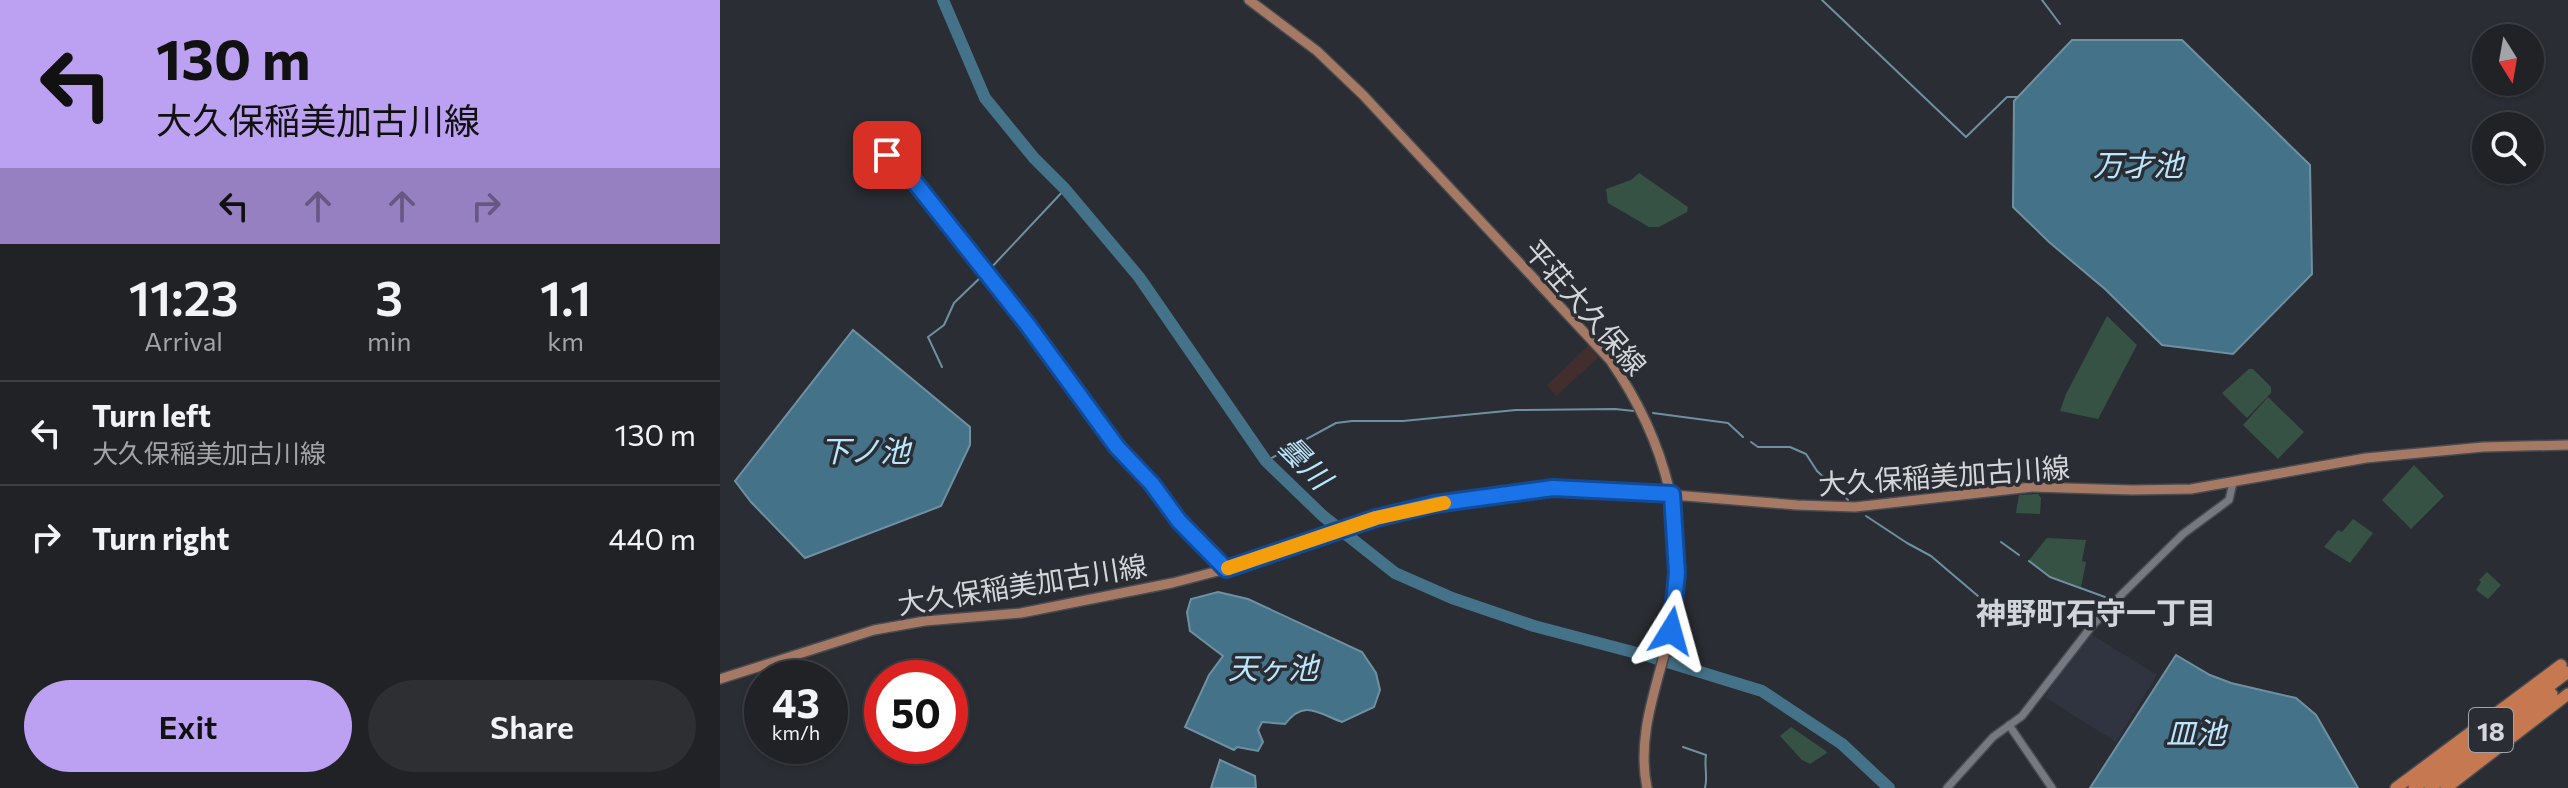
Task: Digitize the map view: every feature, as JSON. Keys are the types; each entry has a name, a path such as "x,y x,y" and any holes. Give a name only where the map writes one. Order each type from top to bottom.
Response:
{"highway":[{"name":"18","path":"2396,788 2566,666"},
{"name":"18","path":"2414,788 2566,666"},
{"name":"18","path":"2430,788 2568,681"},
{"name":"18","path":"2446,788 2568,694"}],"main road":[{"name":"平荘大久保線","path":"1249,0 1317,51 1363,95 1610,360 1641,409 1665,466 1672,494 1676,551 1676,594 1645,733 1647,788"},
{"name":"大久保稲美加古川線","path":"720,679 886,628 925,621 1021,613 1169,584 1226,569 1390,514 1435,504 1540,489 1599,489 1849,507 2018,488 2175,490 2233,483 2366,458 2483,447 2568,445"}],"street":[{"path":"868,138 906,171 1027,324 1117,447 1152,484 1179,521 1226,569"},
{"path":"1947,788 1993,737 2022,716 2091,627 2122,594 2183,534 2229,500 2233,483"},
{"path":"2009,725 2052,788"}],"shaded area":[{"path":"1589,345 1598,358 1556,396 1547,385"},
{"path":"2091,634 2157,675 2116,742 2045,697"}],"green space":[{"path":"1639,173 1688,207 1687,212 1659,227 1649,227 1608,203 1606,189 1631,180"},
{"path":"2107,316 2137,345 2098,419 2060,411 2066,394"},
{"path":"2249,369 2253,369 2271,387 2271,393 2247,418 2222,393"},
{"path":"2268,397 2304,432 2278,459 2243,425"},
{"path":"2414,465 2444,496 2411,529 2382,500"},
{"path":"2038,494 2041,498 2040,514 2016,513 2019,495"},
{"path":"2353,519 2373,533 2350,563 2324,547 2338,530 2342,532"},
{"path":"2047,538 2086,540 2081,587 2050,576 2029,560"},
{"path":"2487,572 2501,585 2488,599 2476,590 2481,582 2479,580"},
{"path":"1791,727 1827,753 1810,764 1802,760 1780,736"}],"water":[{"name":"万才池","path":"2072,40 2182,40 2310,165 2312,274 2233,354 2162,345 2013,207 2014,101"},
{"name":"下ノ池","path":"853,330 970,427 970,445 941,506 805,558 735,481"},
{"name":"天ヶ池","path":"1218,592 1248,599 1362,652 1376,673 1380,690 1374,707 1342,722 1305,710 1292,716 1285,724 1262,722 1258,730 1263,742 1258,751 1237,747 1234,750 1185,727 1209,675 1223,656 1190,631 1187,612 1191,599"},
{"name":"皿池","path":"2176,655 2231,683 2296,698 2316,715 2358,788 2090,788"},
{"path":"1220,760 1255,776 1256,788 1211,788"}],"waterway":[{"name":"曇川","path":"943,0 985,98 1139,277 1266,461 1323,516 1395,573 1452,598 1534,626 1648,656 1762,691 1842,744 1889,788"},
{"path":"1822,0 1966,137 2007,97 2018,97"},
{"path":"2042,0 2060,24"},
{"path":"989,270 1065,189"},
{"path":"942,367 928,337 944,325 954,303 984,274"},
{"path":"1266,461 1336,423 1403,421 1516,410 1634,411"},
{"path":"1653,413 1728,423 1743,437"},
{"path":"1751,442 1758,447 1790,447 1806,454 1817,471 1848,500"},
{"path":"1866,516 1931,556 1985,602"},
{"path":"2001,542 2019,555"},
{"path":"2029,561 2050,577 2105,597"},
{"path":"1683,747 1706,755 1705,788"}],"slow traffic":[{"path":"1228,568 1376,518 1444,503"}],"district":[{"name":"神野町石守一丁目","path":"2096,611"}],"route":[{"path":"887,155 906,171 1027,324 1117,447 1152,484 1179,521 1226,569 1376,518 1435,504 1553,488 1672,494 1677,573 1671,631"}]}
